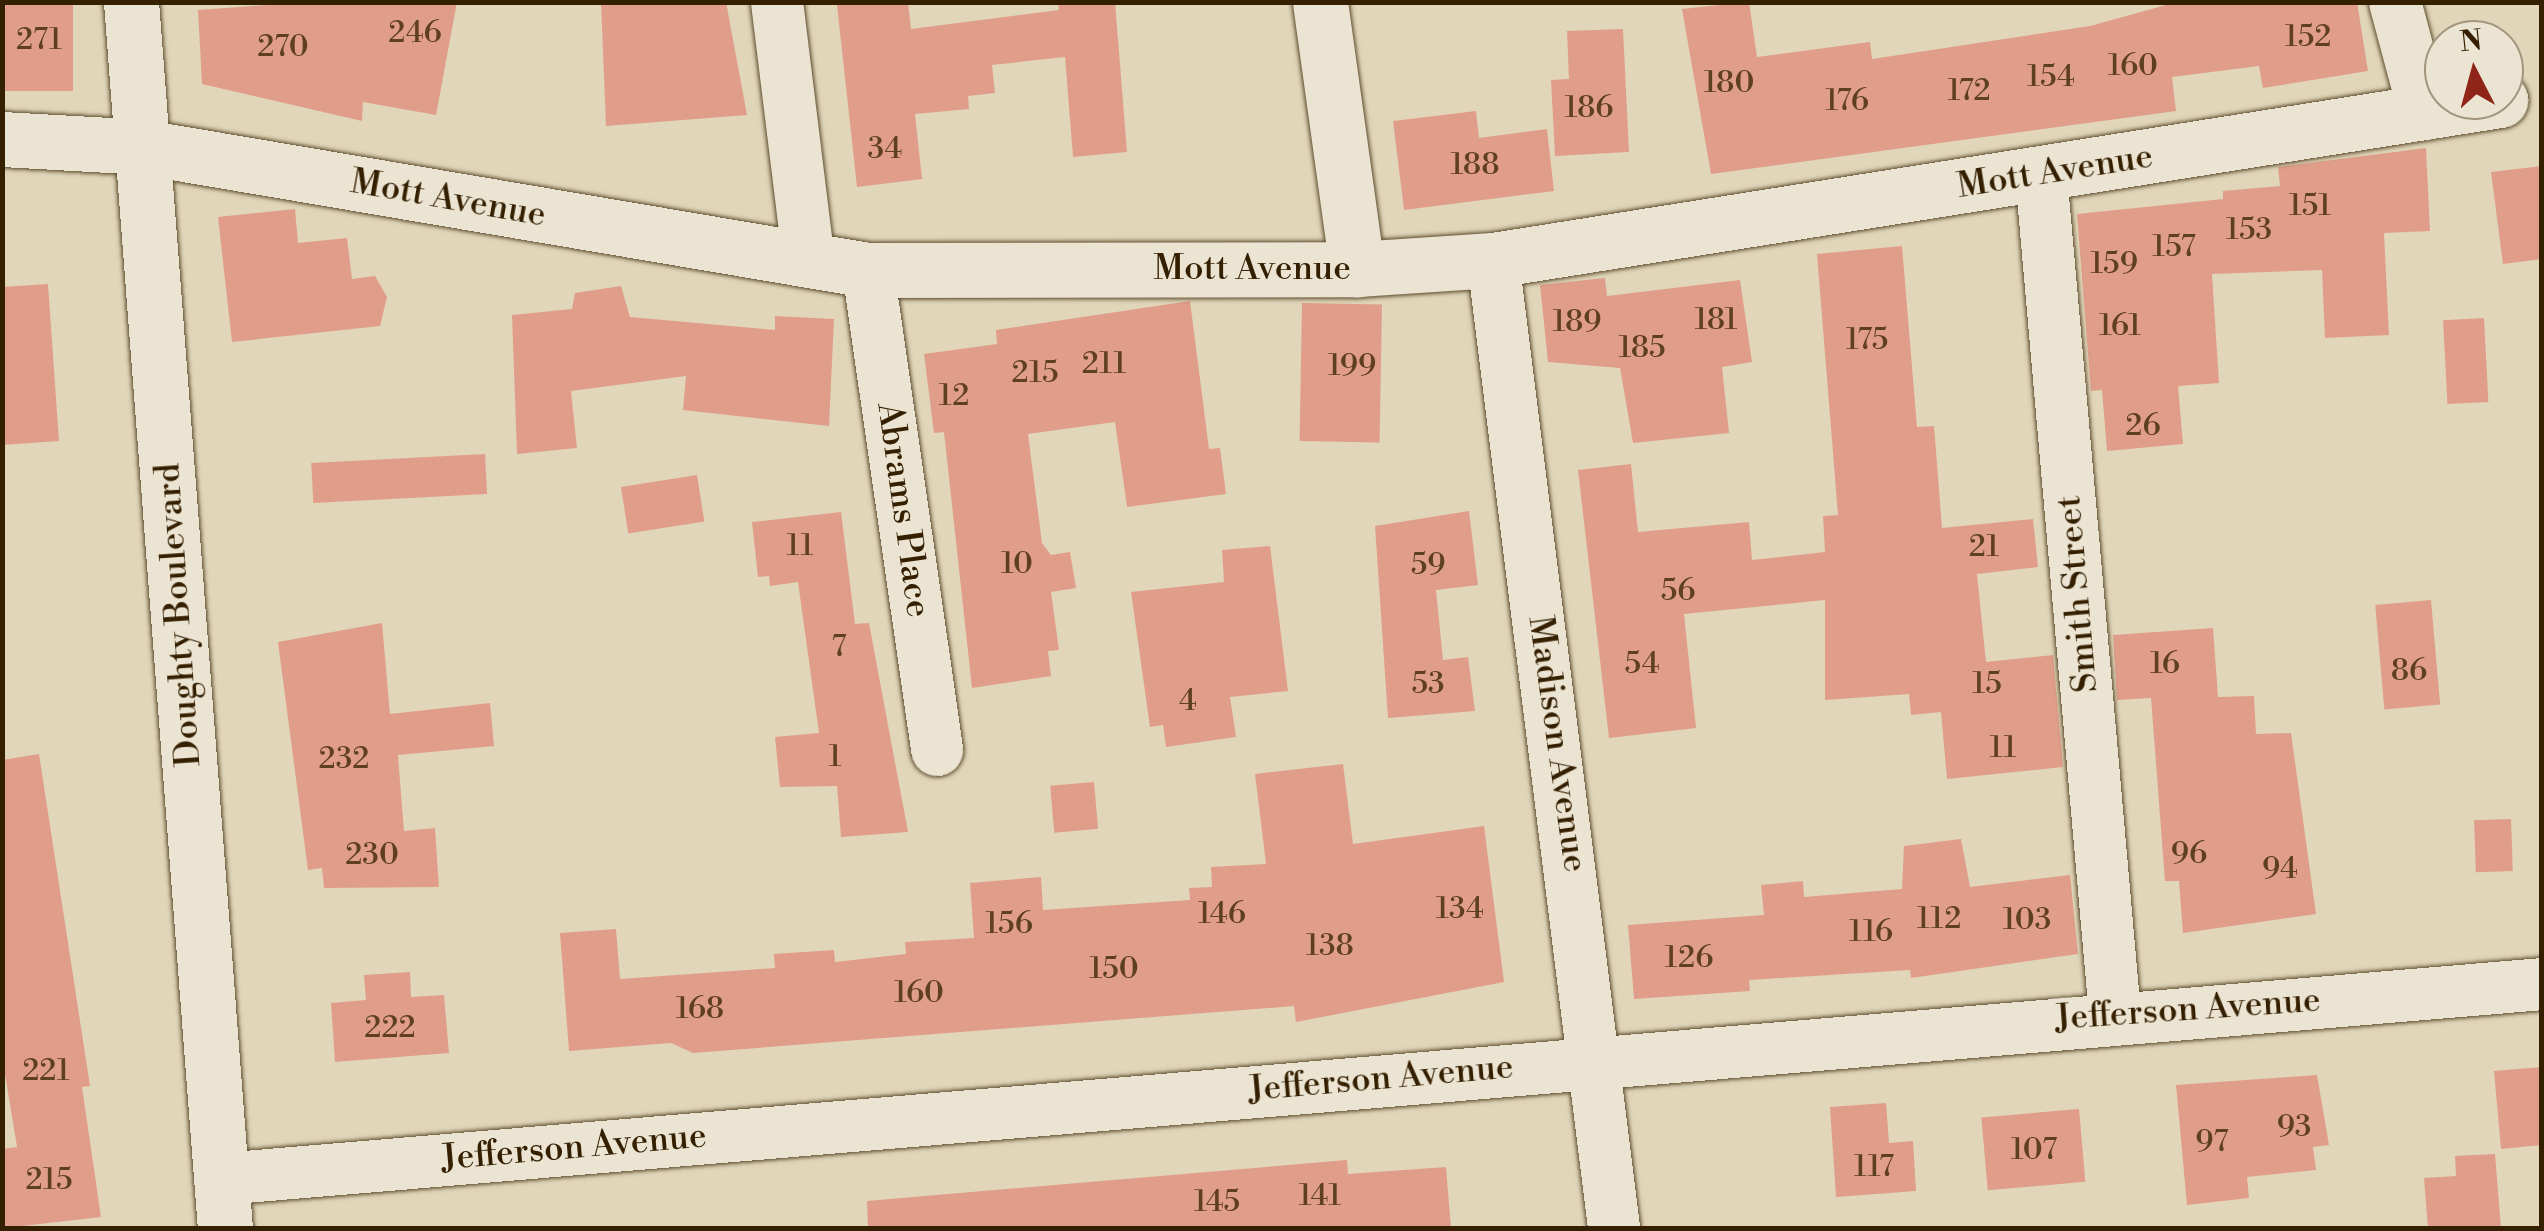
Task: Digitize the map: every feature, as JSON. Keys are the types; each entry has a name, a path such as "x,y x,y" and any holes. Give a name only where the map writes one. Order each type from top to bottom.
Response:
{"street":[{"name":"Doughty Boulevard","path":"131,2 223,1204"},
{"path":"777,2 809,262"},
{"path":"1320,2 1357,269"},
{"path":"2395,2 2424,110"},
{"name":"Mott Avenue","path":"2,138 144,147 868,270 1357,269 1493,260 2424,114"},
{"name":"Smith Street","path":"2040,174 2115,1015"},
{"name":"Madison Avenue","path":"1493,260 1599,1060 1614,1228"},
{"name":"Abrams Place","path":"868,270 937,750"},
{"name":"Jefferson Avenue","path":"223,1204 1599,1060 2115,1015 2542,984"}],"building":[{"path":"2,2 73,2 73,91 2,91"},
{"path":"309,2 457,2 436,115 363,102 362,121 202,84 198,10"},
{"path":"601,2 726,2 747,115 606,126"},
{"path":"908,2 911,29 1059,10 1058,2 1115,2 1127,152 1073,157 1065,57 992,65 995,93 968,96 969,109 915,114 922,179 857,187 837,5"},
{"path":"1749,2 1757,57 1870,42 1872,59 2090,26 2177,2 2357,2 2368,71 2263,88 2259,66 2172,77 2176,111 1711,174 1682,9"},
{"path":"1623,29 1629,152 1555,156 1551,80 1569,79 1567,31"},
{"path":"1476,111 1479,138 1547,129 1554,191 1404,210 1393,121"},
{"path":"2426,148 2430,231 2384,233 2389,335 2325,338 2322,270 2212,274 2219,383 2178,386 2183,444 2107,451 2102,390 2091,391 2077,214 2223,199 2223,191 2280,186 2278,167"},
{"path":"2542,166 2542,259 2503,264 2491,172"},
{"path":"295,209 298,243 347,238 352,279 375,276 387,297 380,326 232,342 218,217"},
{"path":"1902,246 1917,427 1934,426 1942,528 2033,519 2038,567 1977,574 1986,662 2053,655 2063,767 1947,779 1941,712 1911,715 1909,694 1825,700 1825,600 1684,614 1696,728 1609,738 1578,470 1631,464 1638,532 1749,522 1752,560 1825,552 1823,516 1838,515 1817,254"},
{"path":"1605,278 1607,296 1740,280 1752,362 1722,367 1729,433 1633,443 1620,368 1548,362 1540,285"},
{"path":"48,284 59,441 2,445 2,287"},
{"path":"621,286 630,317 775,330 775,316 834,319 829,426 683,410 686,376 571,391 577,448 517,454 512,315 572,309 575,293"},
{"path":"1190,301 1209,449 1220,448 1226,494 1127,507 1115,422 1028,434 1042,543 1051,555 1070,552 1076,588 1051,592 1059,650 1048,651 1051,676 972,688 944,432 934,433 924,354 997,344 996,330"},
{"path":"1302,303 1382,304 1380,442 1300,441"},
{"path":"2484,318 2488,402 2447,404 2443,320"},
{"path":"485,454 487,494 313,503 311,463"},
{"path":"697,475 704,521 628,533 621,487"},
{"path":"1469,511 1478,585 1436,590 1443,660 1468,657 1475,711 1388,718 1375,526"},
{"path":"841,512 855,624 869,623 908,832 841,837 837,786 780,787 775,737 819,733 798,582 770,586 769,576 758,577 752,522"},
{"path":"1270,546 1288,691 1230,697 1236,737 1166,747 1163,725 1150,727 1131,592 1224,582 1222,550"},
{"path":"2431,600 2440,705 2384,709 2375,605"},
{"path":"382,623 390,714 490,703 494,746 398,755 404,831 435,828 439,887 324,888 322,868 308,870 278,642"},
{"path":"2213,628 2218,697 2254,696 2256,734 2291,733 2316,914 2183,933 2179,881 2165,881 2151,698 2117,700 2113,635"},
{"path":"39,754 90,1086 82,1087 101,1217 5,1228 2,1149 17,1147 2,1056 2,760"},
{"path":"1343,764 1353,844 1484,826 1504,982 1296,1022 1294,1006 693,1053 671,1043 569,1051 560,933 616,929 620,979 775,968 774,954 834,950 835,962 906,954 905,942 974,938 970,883 1041,877 1043,910 1190,900 1189,888 1212,887 1211,867 1266,864 1255,774"},
{"path":"1094,782 1098,829 1054,833 1050,786"},
{"path":"2511,819 2513,871 2476,872 2474,820"},
{"path":"1961,839 1970,887 2070,875 2078,954 1911,978 1910,970 1749,980 1750,991 1634,999 1628,925 1764,915 1761,885 1803,881 1804,897 1902,889 1904,846"},
{"path":"410,972 411,997 444,995 449,1053 335,1062 331,1003 366,1000 364,975"},
{"path":"2542,1067 2542,1145 2501,1149 2494,1071"},
{"path":"2317,1075 2329,1145 2313,1147 2316,1170 2247,1177 2249,1198 2187,1205 2176,1085"},
{"path":"1886,1103 1889,1143 1913,1141 1916,1191 1836,1197 1830,1107"},
{"path":"2079,1109 2085,1182 1988,1190 1981,1118"},
{"path":"2495,1154 2501,1228 2428,1228 2424,1178 2456,1176 2455,1156"},
{"path":"1347,1160 1348,1174 1446,1167 1451,1228 868,1228 867,1201"}]}
